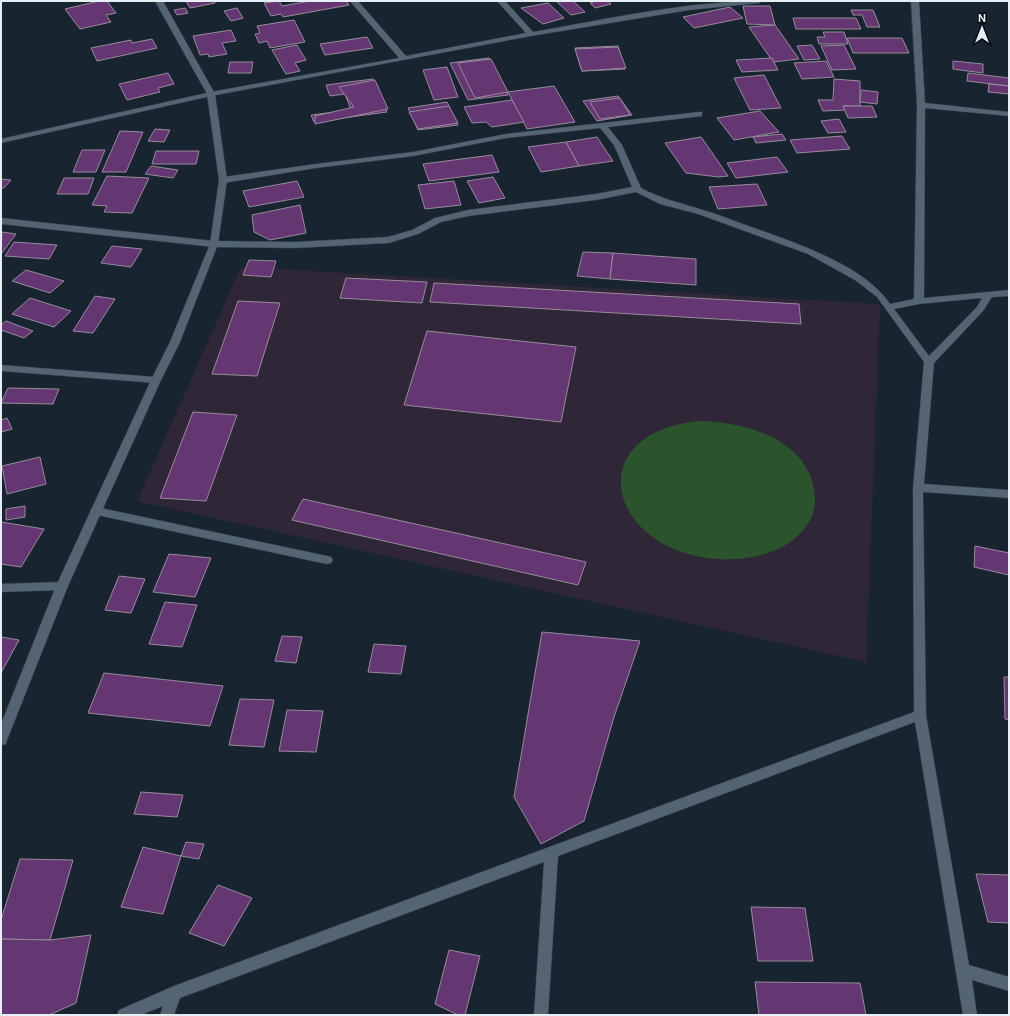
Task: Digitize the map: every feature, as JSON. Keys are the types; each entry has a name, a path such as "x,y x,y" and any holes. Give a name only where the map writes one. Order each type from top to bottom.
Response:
{"street":[{"path":"1,740 62,586 156,380 175,342 214,244 223,180 211,94 159,1"},
{"path":"354,1 404,59"},
{"path":"501,1 531,34"},
{"path":"1,141 211,94 404,59 690,4 760,1"},
{"path":"915,1 921,105 919,301"},
{"path":"921,105 1009,114"},
{"path":"223,180 316,166 413,154 506,136 699,114"},
{"path":"604,126 618,145 637,189 663,202 701,212 811,252 858,278 880,295 929,362"},
{"path":"1,221 214,244 295,245 390,240 415,232 438,220 468,212 596,197 637,189"},
{"path":"888,307 919,301 1009,293"},
{"path":"970,1015 920,715 918,488 929,362 980,309 989,295"},
{"path":"1,368 156,380"},
{"path":"918,488 1009,494"},
{"path":"96,511 327,560"},
{"path":"1,588 62,586"},
{"path":"124,1015 174,993 920,715"},
{"path":"541,1015 551,852"},
{"path":"962,970 1009,984"},
{"path":"168,1015 174,993"}],"shaded area":[{"path":"241,267 880,304 866,662 137,501"}],"green space":[{"path":"699,421 737,425 774,438 790,448 802,462 811,478 815,498 813,513 802,532 784,546 767,553 749,558 729,559 710,558 690,554 672,548 655,539 641,527 625,504 622,492 621,480 623,468 628,457 636,446 647,437 672,426"}],"building":[{"path":"99,1 107,1 116,13 106,15 111,22 80,29 65,9"},
{"path":"186,1 214,1 215,3 190,8"},
{"path":"279,1 282,6 310,1 346,1 349,5 283,17 281,14 271,16 264,3"},
{"path":"556,1 573,1 585,12 571,15"},
{"path":"597,1 608,1 611,4 595,8 590,3"},
{"path":"548,3 564,18 543,24 521,8"},
{"path":"743,6 770,6 775,25 747,24"},
{"path":"730,7 743,18 694,28 683,17"},
{"path":"185,8 188,13 177,15 174,10"},
{"path":"237,8 243,18 231,21 224,11"},
{"path":"851,10 873,10 880,27 867,27 862,15 853,15"},
{"path":"793,18 856,18 861,29 796,29"},
{"path":"294,20 305,42 270,48 267,41 259,43 255,34 260,33 257,26"},
{"path":"775,25 799,59 773,62 749,27"},
{"path":"231,30 236,41 222,43 227,54 209,57 208,54 200,55 193,36"},
{"path":"823,32 844,32 848,44 819,44 817,37 825,37"},
{"path":"367,37 373,48 325,55 320,44"},
{"path":"847,38 902,38 909,53 853,53"},
{"path":"152,39 157,48 97,61 91,48 131,40 132,43"},
{"path":"297,45 306,60 295,63 300,71 286,74 272,50"},
{"path":"812,45 820,59 804,60 797,46"},
{"path":"844,45 856,69 832,70 821,46"},
{"path":"618,46 625,69 582,71 575,48"},
{"path":"618,47 626,68 582,71 575,49"},
{"path":"489,58 508,95 468,100 450,63"},
{"path":"772,58 778,70 742,72 736,60"},
{"path":"491,59 508,92 475,98 458,63"},
{"path":"826,61 834,77 802,79 794,63"},
{"path":"953,61 983,64 983,73 953,69"},
{"path":"230,62 253,62 251,73 228,73"},
{"path":"447,67 458,97 434,100 423,70"},
{"path":"168,73 174,84 158,88 160,92 127,100 119,84"},
{"path":"968,73 1009,78 1009,86 967,81"},
{"path":"764,75 781,108 750,110 734,78"},
{"path":"373,79 387,112 314,122 311,115 351,110 345,94 330,96 326,85"},
{"path":"834,79 860,81 860,106 843,106 845,110 823,111 818,100 833,100"},
{"path":"375,80 388,109 315,124 315,116 354,107 339,87"},
{"path":"989,84 1009,86 1009,94 988,92"},
{"path":"554,86 575,122 527,129 508,92"},
{"path":"861,90 878,92 877,104 860,102"},
{"path":"618,96 632,115 597,121 583,101"},
{"path":"620,98 630,115 600,119 590,102"},
{"path":"512,100 524,122 492,127 486,122 472,123 464,107"},
{"path":"447,102 458,125 418,130 408,108"},
{"path":"449,106 458,123 418,129 409,112"},
{"path":"843,106 872,106 877,117 848,118"},
{"path":"760,111 779,132 734,140 717,118"},
{"path":"839,119 846,132 828,133 821,121"},
{"path":"155,129 170,130 164,142 148,141"},
{"path":"120,131 143,132 126,172 102,172"},
{"path":"782,134 786,140 756,143 753,137"},
{"path":"842,136 850,149 797,153 790,140"},
{"path":"597,137 613,161 579,166 566,142"},
{"path":"701,137 728,176 719,177 686,173 665,143"},
{"path":"566,142 579,166 541,172 528,147"},
{"path":"82,150 105,150 96,172 73,172"},
{"path":"156,151 199,151 196,164 152,164"},
{"path":"492,155 499,172 429,181 423,164"},
{"path":"777,157 788,172 736,178 727,163"},
{"path":"151,166 178,170 173,178 145,174"},
{"path":"107,176 149,178 132,213 104,212 107,206 92,205"},
{"path":"493,177 505,198 479,203 467,181"},
{"path":"64,178 94,178 88,194 57,194"},
{"path":"1,179 11,180 4,188 1,188"},
{"path":"297,181 304,197 249,207 243,191"},
{"path":"454,181 461,205 425,209 418,185"},
{"path":"757,184 767,205 718,209 709,187"},
{"path":"300,205 306,233 270,240 254,232 252,215"},
{"path":"2,232 16,234 1,253"},
{"path":"14,242 57,245 49,259 5,256"},
{"path":"112,246 142,249 131,267 101,263"},
{"path":"583,252 613,253 610,279 577,276"},
{"path":"613,253 696,259 696,285 610,279"},
{"path":"249,260 276,261 271,277 243,275"},
{"path":"26,270 64,281 50,293 12,281"},
{"path":"346,278 427,282 422,303 340,298"},
{"path":"434,283 799,304 801,324 430,302"},
{"path":"95,296 115,299 93,333 73,331"},
{"path":"30,298 71,311 54,327 12,314"},
{"path":"238,301 280,303 257,376 212,374"},
{"path":"6,321 33,331 24,338 1,330 1,325"},
{"path":"427,331 576,347 561,422 404,405"},
{"path":"8,388 59,389 53,404 1,403"},
{"path":"193,412 237,415 206,501 160,498"},
{"path":"7,418 12,429 1,432 1,420"},
{"path":"40,457 46,484 7,494 2,466"},
{"path":"303,499 586,562 578,585 292,520"},
{"path":"25,506 25,517 6,520 6,509"},
{"path":"1,522 44,529 21,567 1,564"},
{"path":"975,546 1009,553 1009,575 974,567"},
{"path":"169,554 211,558 195,597 153,592"},
{"path":"119,576 145,579 131,613 105,610"},
{"path":"165,602 197,605 182,647 149,644"},
{"path":"542,632 640,641 614,717 584,821 541,844 514,797"},
{"path":"282,636 302,637 296,663 275,661"},
{"path":"1,637 19,640 1,673"},
{"path":"374,644 406,646 401,674 368,672"},
{"path":"104,673 223,686 210,726 88,713"},
{"path":"1004,677 1009,677 1009,720 1005,719"},
{"path":"240,699 274,700 264,747 229,745"},
{"path":"287,710 323,711 316,752 279,751"},
{"path":"141,792 183,795 177,817 134,814"},
{"path":"186,842 204,844 199,859 181,856"},
{"path":"143,847 181,856 163,914 121,907"},
{"path":"20,859 73,860 50,940 1,939 1,920"},
{"path":"976,874 1009,875 1009,923 988,922"},
{"path":"218,885 252,898 224,946 189,933"},
{"path":"751,907 805,908 813,961 758,961"},
{"path":"91,935 76,1003 49,1015 1,1015 1,939 50,940"},
{"path":"449,950 480,956 465,1015 458,1015 435,1004"},
{"path":"755,982 860,983 866,1015 759,1015"}]}
